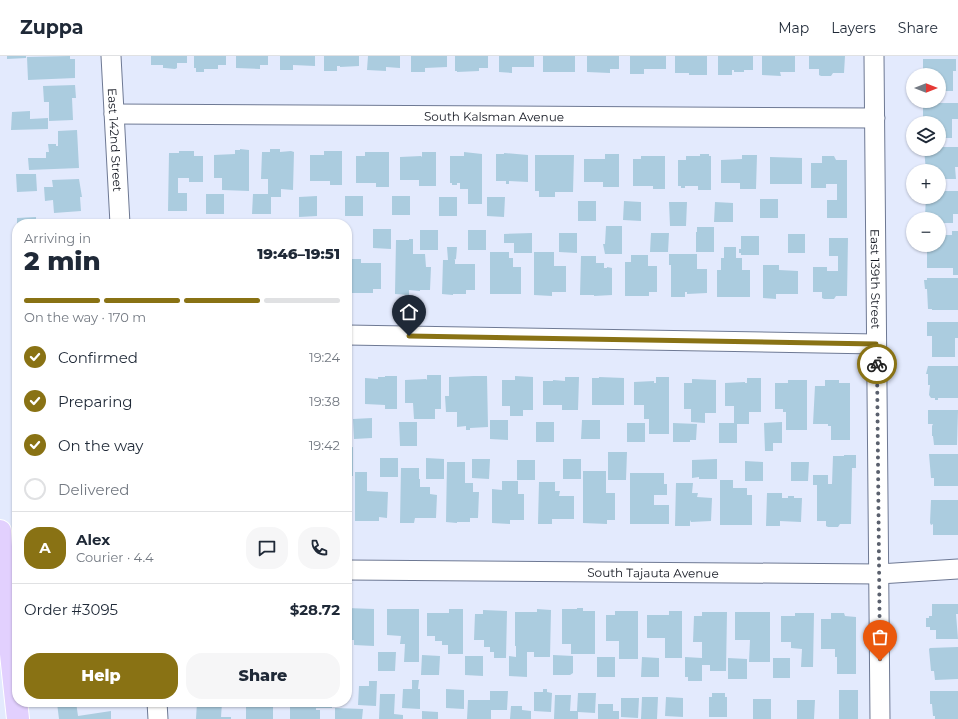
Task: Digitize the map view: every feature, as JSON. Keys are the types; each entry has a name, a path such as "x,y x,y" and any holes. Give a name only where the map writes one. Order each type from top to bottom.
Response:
{"main road":[{"path":"0,531 7,578 12,642"},
{"path":"17,707 18,719"}],"street":[{"name":"East 142nd Street","path":"111,56 120,219"},
{"name":"East 139th Street","path":"874,56 880,719"},
{"name":"South Kalsman Avenue","path":"114,114 875,118"},
{"path":"352,334 876,344"},
{"name":"South Tajauta Avenue","path":"352,570 879,574 958,569"},
{"path":"157,707 158,719"}],"building":[{"path":"7,56 26,56 26,58 7,59"},
{"path":"70,56 70,59 75,59 75,78 28,80 27,57"},
{"path":"151,56 187,56 187,63 177,63 177,68 175,69 163,68 163,65 151,65"},
{"path":"194,56 226,56 226,65 218,65 218,69 204,69 204,72 196,72 196,68 194,68"},
{"path":"236,56 268,56 268,65 260,65 260,69 236,68"},
{"path":"280,56 315,56 315,66 293,65 293,70 280,70"},
{"path":"324,56 359,56 359,66 337,66 337,71 324,71"},
{"path":"368,56 400,56 400,68 386,67 386,71 367,70"},
{"path":"411,56 447,56 447,67 425,68 425,72 411,72"},
{"path":"455,56 488,56 488,68 479,68 479,71 457,72 455,71"},
{"path":"499,56 534,56 534,67 512,67 512,73 499,72"},
{"path":"543,56 575,56 575,72 543,72"},
{"path":"587,56 619,56 619,69 610,69 610,73 587,72"},
{"path":"630,56 666,56 666,69 644,69 644,74 630,74"},
{"path":"675,56 707,56 707,75 675,73"},
{"path":"718,56 753,56 753,70 734,72 734,70 732,70 732,75 718,75"},
{"path":"762,56 795,56 795,72 780,72 781,76 762,75"},
{"path":"809,56 845,56 844,73 833,73 831,76 821,76 819,75 819,69 809,69"},
{"path":"923,59 956,59 956,71 953,71 953,91 946,91 946,68 923,68"},
{"path":"75,85 76,98 72,98 73,120 49,121 49,102 44,102 43,86"},
{"path":"946,103 958,103 958,119 952,119 952,138 946,138 946,116 923,116 923,108 946,108"},
{"path":"30,111 30,119 48,118 48,129 11,130 12,112"},
{"path":"77,130 79,168 29,170 28,158 46,158 46,152 49,152 48,144 56,144 56,146 58,146 58,131"},
{"path":"946,147 958,147 958,167 955,167 956,179 946,179 946,164 925,164 925,156 946,156"},
{"path":"270,149 280,149 280,152 294,152 293,190 281,189 281,197 271,197 271,214 252,214 253,194 268,194 268,179 261,179 262,152 270,152"},
{"path":"235,150 249,150 249,191 222,190 222,178 214,178 214,155 235,154"},
{"path":"179,151 194,151 194,156 203,156 203,182 189,182 189,178 178,178 178,193 187,193 187,211 168,211 169,153 179,153"},
{"path":"324,151 342,151 342,185 330,185 330,181 310,181 310,155 324,155"},
{"path":"365,152 389,152 389,187 376,187 376,183 356,183 356,156 365,156"},
{"path":"422,152 436,152 436,186 419,186 419,180 400,180 400,157 422,157"},
{"path":"464,152 482,154 482,204 468,204 468,189 460,189 460,183 457,183 457,185 452,185 452,183 450,183 450,156 464,156"},
{"path":"504,153 528,155 528,182 509,181 509,184 506,184 506,181 496,181 496,154"},
{"path":"605,154 619,154 619,187 603,187 603,182 584,182 584,159 605,159"},
{"path":"700,154 709,154 709,156 711,156 711,190 698,190 698,186 685,186 685,188 681,188 681,186 678,186 678,160 686,160 686,156 700,156"},
{"path":"535,155 574,155 573,192 555,192 555,197 539,197 539,191 535,191"},
{"path":"742,155 757,155 756,189 740,189 740,183 721,183 721,160 742,159"},
{"path":"641,156 665,156 665,189 653,189 653,186 633,186 633,159 641,159"},
{"path":"822,156 834,156 836,160 847,160 847,218 827,218 827,200 837,200 837,184 826,184 826,188 811,188 811,163 822,163"},
{"path":"770,157 802,158 802,184 770,184"},
{"path":"16,174 36,174 37,191 17,192"},
{"path":"79,179 82,197 80,197 81,211 54,213 53,200 45,201 44,187 53,187 52,180"},
{"path":"946,191 958,191 958,214 953,214 953,223 946,223 946,212 925,212 926,204 946,204"},
{"path":"206,194 224,194 224,214 206,214"},
{"path":"317,196 317,216 299,217 299,197"},
{"path":"345,196 363,196 363,216 345,216"},
{"path":"392,196 410,196 410,215 392,215"},
{"path":"439,197 457,197 457,216 439,216"},
{"path":"487,197 505,197 504,217 487,216"},
{"path":"760,199 778,199 778,218 760,218"},
{"path":"578,201 596,201 596,221 578,221"},
{"path":"624,201 641,202 641,221 623,220"},
{"path":"669,202 687,202 686,226 670,226"},
{"path":"715,202 733,203 733,222 714,222"},
{"path":"36,217 36,219 17,219"},
{"path":"606,226 622,226 622,254 605,254 603,244 605,244"},
{"path":"697,227 714,227 714,252 696,252"},
{"path":"373,229 391,229 391,249 373,248"},
{"path":"420,230 438,230 438,250 420,250"},
{"path":"468,230 486,230 486,250 468,250"},
{"path":"952,231 958,231 958,275 953,275 953,268 927,268 927,252 946,252 946,235 952,235"},
{"path":"532,233 532,253 514,253 514,243 504,243 504,234"},
{"path":"559,233 577,233 577,253 559,252"},
{"path":"651,233 669,233 668,252 650,252"},
{"path":"788,234 805,234 805,253 788,253"},
{"path":"741,236 759,236 759,255 741,255 741,253 739,253 739,249 741,249"},
{"path":"829,238 848,238 847,296 836,296 834,299 824,299 822,298 822,292 813,292 813,267 827,267 827,271 838,271 838,256 829,256"},
{"path":"413,239 413,254 425,254 426,267 431,267 430,290 409,290 409,295 395,294 396,240"},
{"path":"447,247 457,247 456,259 454,260 455,264 475,264 475,290 466,290 466,294 442,294 443,260 448,260"},
{"path":"724,247 736,247 736,258 742,258 742,270 750,270 750,297 717,297 717,270 721,270 721,258 724,258"},
{"path":"490,252 509,252 509,258 513,258 513,267 521,267 521,294 490,294"},
{"path":"534,252 554,252 554,266 566,266 566,292 552,292 552,296 534,295"},
{"path":"669,254 697,254 697,269 707,269 707,293 687,294 687,292 685,292 685,297 671,297 671,265 669,265"},
{"path":"631,255 648,255 648,266 657,266 657,292 649,292 649,296 625,296 625,262 631,262"},
{"path":"581,256 596,256 596,263 604,263 604,268 612,268 612,295 580,295"},
{"path":"352,259 361,259 361,263 381,263 381,289 373,289 373,293 352,293"},
{"path":"763,265 779,265 779,270 798,271 798,294 776,294 776,299 763,298"},
{"path":"927,278 958,278 958,310 928,309 927,289 925,289 924,280 927,280"},
{"path":"927,322 958,322 958,338 955,338 955,357 932,357 932,336 927,336"},
{"path":"928,366 958,366 958,398 938,398 938,400 935,400 935,398 931,398 929,395 930,385 928,385 928,374 926,374"},
{"path":"427,375 441,375 441,409 435,409 435,419 414,419 413,403 405,403 405,380 427,380"},
{"path":"397,376 397,409 385,409 385,405 365,404 365,378 378,379 378,377"},
{"path":"487,376 488,427 470,428 470,430 466,430 466,426 457,427 457,412 446,412 445,396 449,396 449,377"},
{"path":"515,376 533,377 533,410 523,410 523,416 510,416 510,406 502,406 502,380 515,380"},
{"path":"565,377 579,377 578,410 562,410 562,405 543,405 543,381 565,381"},
{"path":"656,377 669,377 669,434 649,434 649,419 644,419 644,405 634,405 634,382 654,381 654,383 656,383"},
{"path":"592,378 624,378 624,405 592,405"},
{"path":"747,378 761,378 761,412 749,412 749,424 737,424 737,443 719,443 719,423 734,423 734,406 725,406 725,383 747,383"},
{"path":"692,379 716,380 716,413 705,413 705,423 691,422 691,409 684,409 684,383 692,383"},
{"path":"788,380 807,380 807,430 786,430 786,412 783,412 783,409 775,409 775,383 788,383"},
{"path":"825,380 839,380 839,383 850,383 850,440 831,440 831,426 828,426 828,424 813,424 815,386 825,386"},
{"path":"928,410 958,410 957,445 934,445 932,436 933,424 928,424"},
{"path":"372,418 372,438 354,439 353,419"},
{"path":"490,420 508,420 508,440 490,439"},
{"path":"582,420 600,420 600,439 581,439"},
{"path":"399,422 417,422 417,446 400,446"},
{"path":"536,422 554,422 554,442 536,442"},
{"path":"782,422 782,443 773,443 773,451 765,451 764,423"},
{"path":"627,423 645,423 645,442 627,442"},
{"path":"673,423 697,424 696,440 690,440 690,442 673,442"},
{"path":"353,447 353,476 352,476"},
{"path":"608,452 627,452 626,480 608,480"},
{"path":"929,454 958,454 958,486 934,486 934,478 931,478"},
{"path":"856,455 856,468 852,468 851,524 840,524 838,527 828,527 826,526 826,521 817,521 817,485 813,485 813,475 828,475 828,484 832,484 833,456"},
{"path":"380,458 398,458 398,477 380,477"},
{"path":"426,458 444,459 444,479 426,479"},
{"path":"472,459 490,459 489,479 472,478"},
{"path":"563,459 581,459 581,479 563,479"},
{"path":"717,459 717,479 699,479 699,477 692,478 692,460"},
{"path":"517,460 535,460 535,480 517,480"},
{"path":"745,461 763,462 763,481 745,481"},
{"path":"447,462 465,462 465,483 473,483 473,492 479,492 478,518 470,518 470,522 446,522"},
{"path":"791,462 809,462 808,481 791,481"},
{"path":"401,468 419,468 420,487 430,487 430,494 437,495 436,518 415,518 414,523 400,523"},
{"path":"583,471 606,471 606,493 615,493 615,520 607,520 607,524 583,523"},
{"path":"355,472 367,472 367,491 388,492 387,518 379,517 379,521 355,521"},
{"path":"630,473 664,473 664,484 667,484 667,495 654,495 654,505 669,505 669,524 630,524"},
{"path":"720,480 733,480 733,488 747,488 747,495 752,495 752,525 720,525"},
{"path":"502,481 518,481 518,494 524,494 524,520 510,520 510,524 492,523 492,489 502,490"},
{"path":"539,482 555,482 555,491 560,491 559,496 574,496 574,519 552,519 552,524 538,524"},
{"path":"676,483 693,483 692,493 698,493 697,497 712,498 711,521 691,522 690,520 690,526 675,526"},
{"path":"767,493 782,493 782,498 794,496 794,498 802,498 801,522 780,521 780,526 766,526"},
{"path":"931,500 958,500 958,535 933,535 933,524 931,525 930,523"},
{"path":"932,604 958,604 958,614 956,614 958,639 936,639 936,630 930,630 930,627 926,627 926,618 932,616"},
{"path":"352,608 374,609 374,646 354,645 354,640 352,640"},
{"path":"583,608 583,611 595,611 595,654 571,654 571,644 562,644 562,609"},
{"path":"387,609 419,609 419,662 404,662 405,644 400,644 401,636 387,635"},
{"path":"449,609 463,609 463,654 448,654 448,645 442,645 442,641 435,641 435,636 427,636 427,613 449,613"},
{"path":"537,609 551,610 550,657 534,657 534,652 527,652 527,677 509,676 509,656 516,657 515,612 537,612"},
{"path":"483,610 507,611 506,658 494,658 494,652 490,652 490,647 484,647 484,640 474,640 475,614 483,614"},
{"path":"615,611 638,611 638,659 619,659 619,641 606,641 606,615 615,615"},
{"path":"669,611 682,611 682,658 665,658 665,638 647,638 647,615 669,615"},
{"path":"702,612 727,612 726,671 710,671 710,665 702,665 702,681 688,681 688,677 685,677 685,657 702,658 702,642 693,642 694,616 702,616"},
{"path":"735,612 770,612 770,662 749,662 750,640 735,640"},
{"path":"795,613 814,613 813,667 801,667 802,649 791,648 791,642 781,642 781,616 795,616"},
{"path":"831,613 844,613 845,616 856,617 856,674 837,674 837,657 835,657 835,649 821,649 821,619 831,619"},
{"path":"958,647 958,679 935,680 934,671 931,671 929,649"},
{"path":"378,652 396,652 395,671 378,671"},
{"path":"422,655 440,656 439,675 421,675"},
{"path":"553,655 573,656 573,673 570,675 553,675"},
{"path":"465,656 483,656 483,676 465,675"},
{"path":"597,657 615,657 615,677 597,677"},
{"path":"642,657 659,658 659,677 641,677"},
{"path":"728,658 747,659 747,679 728,679"},
{"path":"773,658 790,658 790,678 773,678"},
{"path":"412,680 419,680 418,689 420,689 420,709 402,708 403,689 412,689"},
{"path":"369,681 377,681 376,706 358,705 359,686 369,686"},
{"path":"446,689 464,690 464,709 446,708"},
{"path":"543,689 547,689 547,692 552,693 551,712 534,711 534,692 543,692"},
{"path":"839,690 858,690 858,719 839,719"},
{"path":"490,691 508,691 507,710 491,710 491,719 467,719 468,700 490,700"},
{"path":"930,691 958,691 958,719 935,719 935,716 933,716 932,704 930,704"},
{"path":"578,693 596,693 595,713 578,712 578,719 554,719 555,695 571,695 570,711 577,711"},
{"path":"712,693 725,693 725,697 727,697 727,717 709,717 709,697 712,697"},
{"path":"380,694 395,694 394,714 403,715 403,719 379,719"},
{"path":"642,697 658,697 657,719 641,719"},
{"path":"666,697 683,698 683,717 665,716"},
{"path":"621,698 639,698 638,718 621,717"},
{"path":"753,699 771,699 771,719 753,719"},
{"path":"797,700 815,700 814,719 797,719"},
{"path":"598,704 613,704 613,711 619,711 619,719 598,719"},
{"path":"511,706 522,706 522,710 531,711 531,719 510,719"},
{"path":"58,707 77,707 78,716 111,711 111,719 59,719"},
{"path":"197,707 222,707 221,717 231,717 231,719 196,719"},
{"path":"246,707 273,707 273,719 246,719"},
{"path":"290,707 332,707 316,708 316,710 320,710 320,719 290,719"},
{"path":"335,708 363,709 362,719 335,719"},
{"path":"422,711 438,712 438,719 422,719"}],"way so far":[{"path":"877,364 880,661"}],"route":[{"path":"409,336 876,344 877,364"}]}
